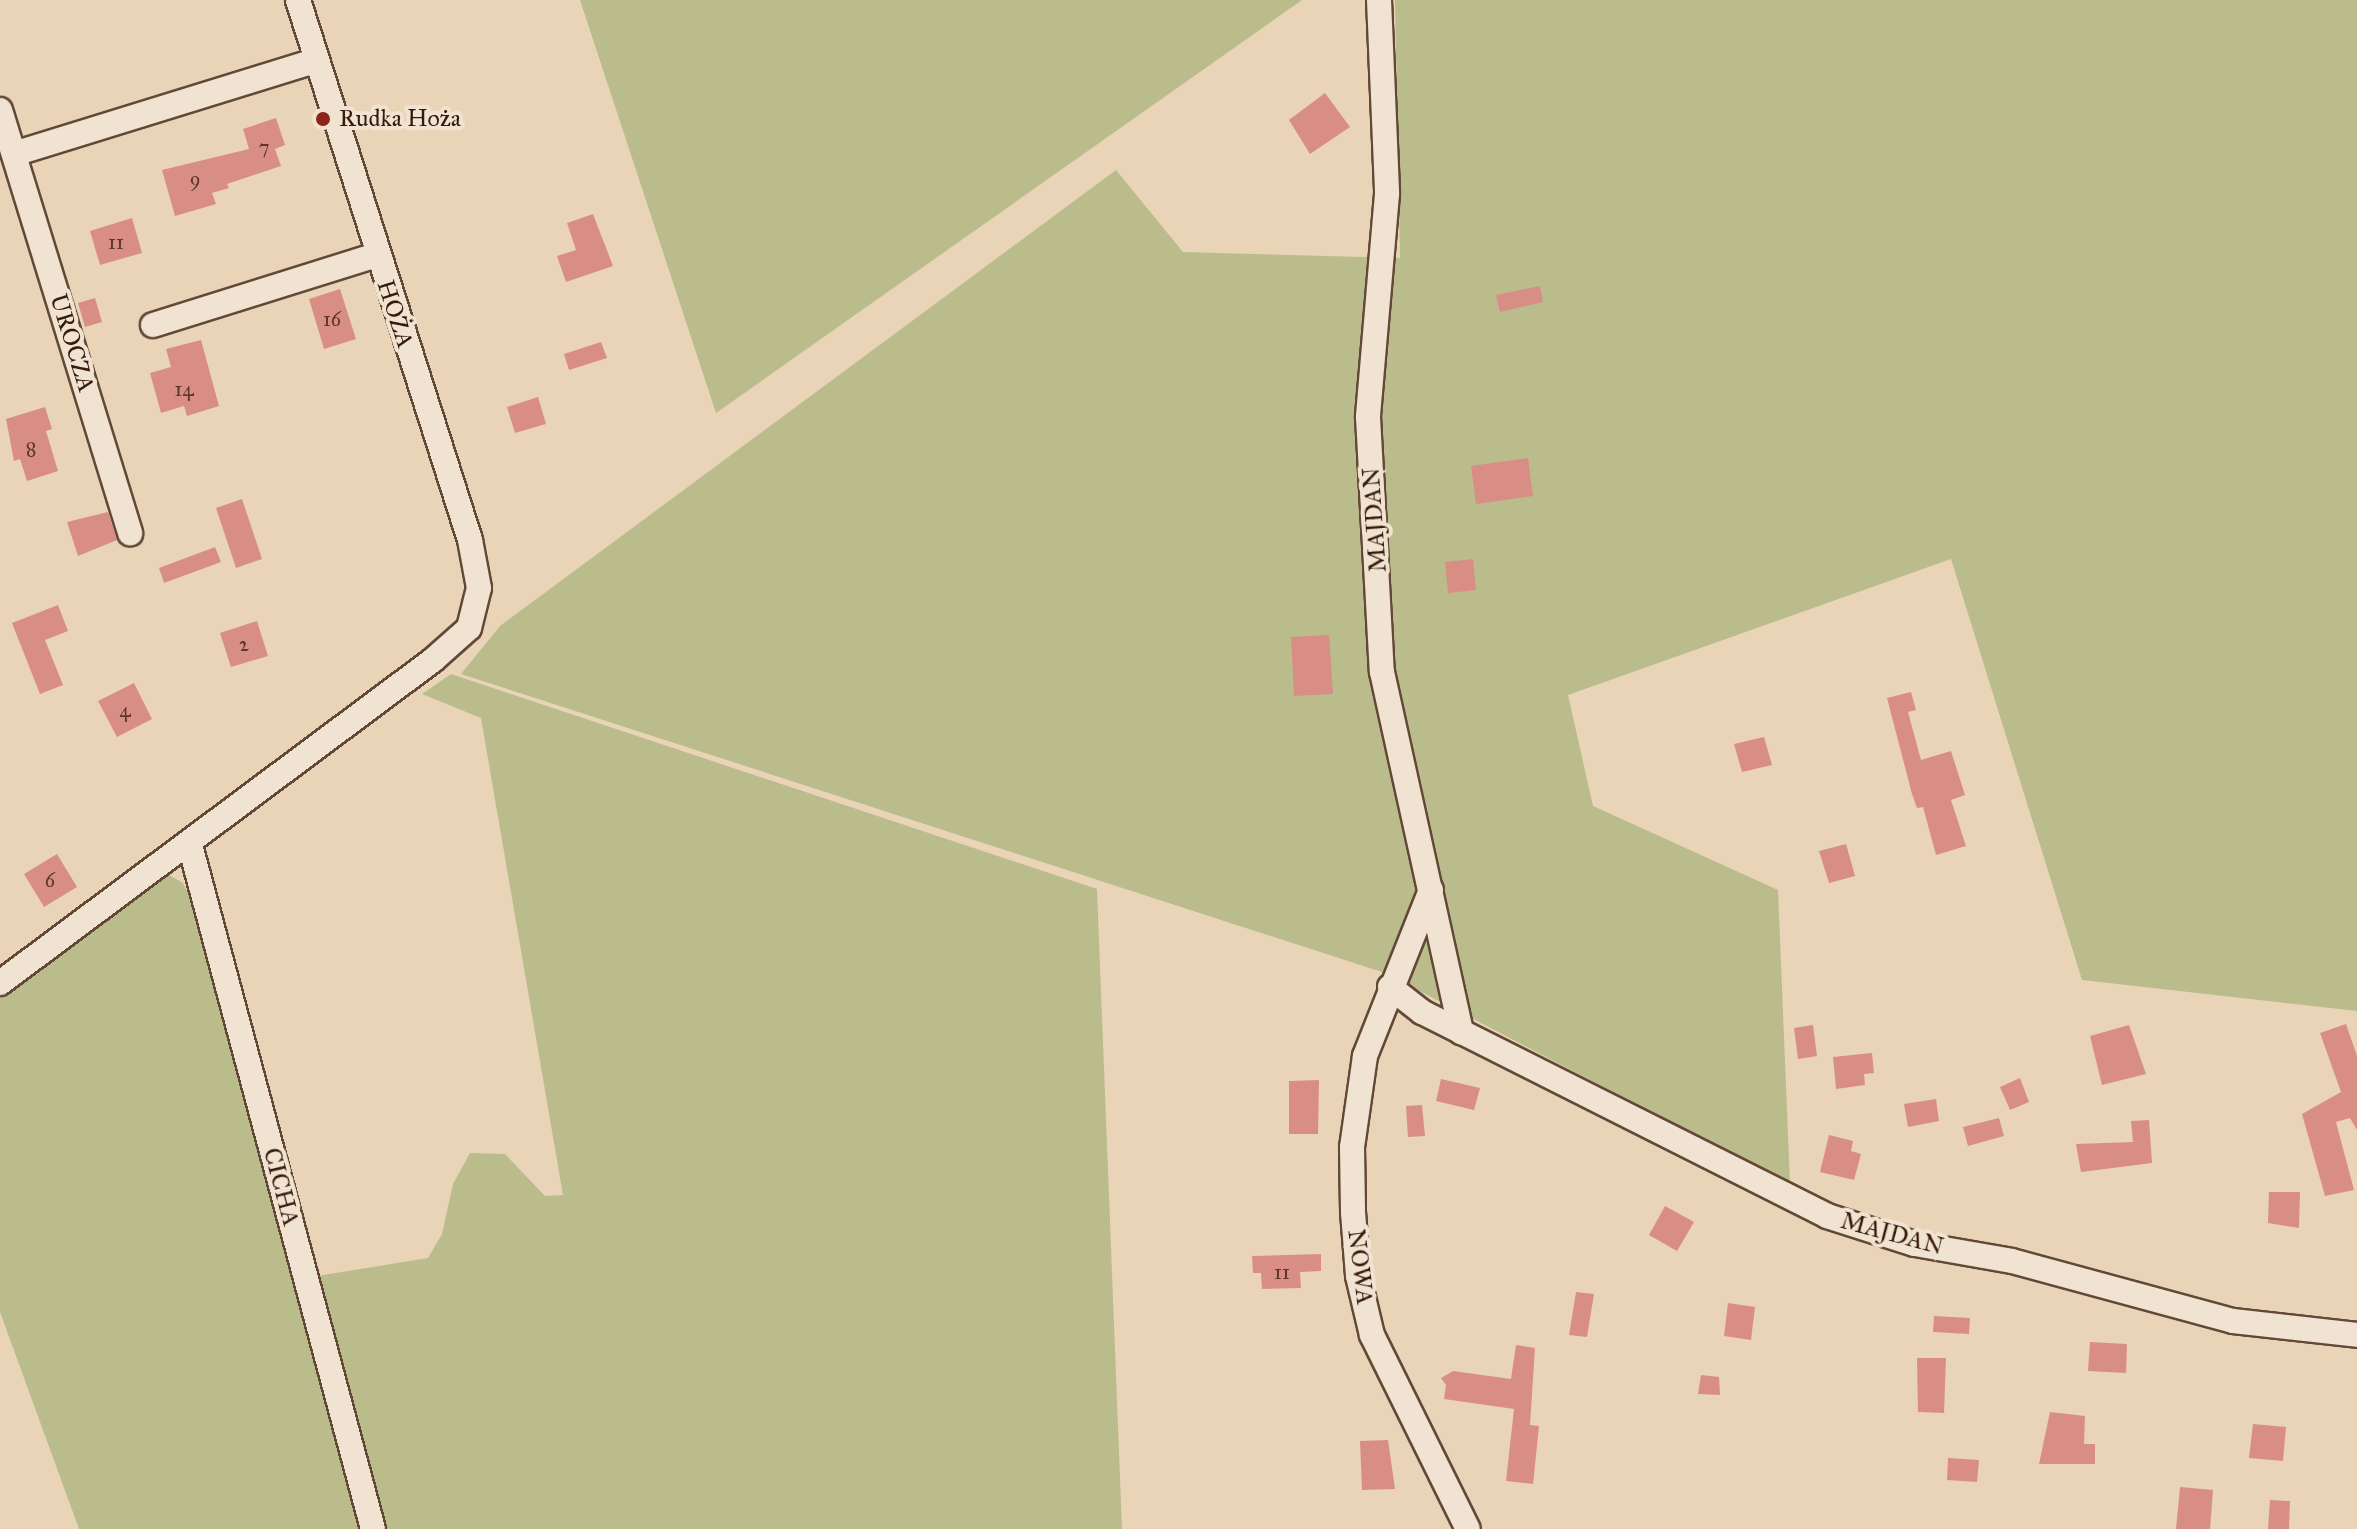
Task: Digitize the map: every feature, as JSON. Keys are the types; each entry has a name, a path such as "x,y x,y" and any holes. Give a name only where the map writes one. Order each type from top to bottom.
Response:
{"street":[{"name":"HOŻA","path":"190,845 469,628 479,588 470,540 376,255 298,0"},
{"name":"MAJDAN","path":"1379,0 1387,194 1368,417 1382,672 1461,1032"},
{"path":"14,154 317,60"},
{"name":"UROCZA","path":"0,110 130,533"},
{"path":"153,325 376,255"},
{"path":"0,983 190,845"},
{"name":"CICHA","path":"190,845 373,1529"},
{"name":"NOWA","path":"1431,890 1365,1056 1355,1105 1351,1179 1358,1276 1372,1335 1468,1529"},
{"name":"MAJDAN","path":"1390,987 1461,1032 1827,1216 1915,1244 2012,1261 2233,1321 2357,1335"}],"green space":[{"path":"580,0 1302,0 716,413"},
{"path":"1395,0 2357,0 2357,1011 2082,980 1951,559 1568,695 1593,806 1778,890 1790,1184 1385,973 461,674 500,626 1116,170 1183,252 1400,258"},
{"path":"451,674 1097,889 1122,1529 373,1529 305,1278 428,1258 442,1234 453,1184 470,1153 505,1154 545,1196 563,1195 481,718 422,694"},
{"path":"169,875 183,883 190,898 369,1529 79,1529 0,1312 0,986 155,878"}],"building":[{"path":"1325,93 1350,127 1310,154 1289,120"},
{"path":"276,118 285,145 275,149 281,166 227,184 229,188 212,193 216,204 175,216 162,170 249,149 243,129"},
{"path":"593,214 613,266 566,282 557,256 576,250 567,223"},
{"path":"132,218 142,253 100,265 90,231"},
{"path":"1540,286 1543,302 1500,312 1496,295"},
{"path":"340,289 356,339 324,349 309,299"},
{"path":"95,298 102,322 85,327 78,303"},
{"path":"201,340 219,406 187,416 184,406 161,413 150,373 171,367 166,349"},
{"path":"601,342 607,358 569,370 564,354"},
{"path":"538,397 546,424 515,433 507,407"},
{"path":"45,407 52,429 46,431 58,471 27,481 20,459 14,461 6,419"},
{"path":"1528,458 1533,496 1476,504 1471,466"},
{"path":"242,499 262,559 236,568 216,508"},
{"path":"108,512 117,540 78,556 67,522"},
{"path":"215,547 221,562 164,583 159,568"},
{"path":"1473,559 1476,590 1448,593 1445,562"},
{"path":"58,605 68,631 45,640 63,685 40,694 12,623"},
{"path":"257,621 268,656 231,667 220,633"},
{"path":"1329,635 1333,694 1294,696 1291,637"},
{"path":"134,683 152,719 117,737 98,701"},
{"path":"1911,692 1916,710 1908,712 1921,760 1951,751 1965,795 1951,800 1966,846 1936,855 1923,807 1917,808 1912,794 1887,698"},
{"path":"1764,737 1772,765 1742,772 1734,744"},
{"path":"1846,844 1855,876 1829,883 1819,851"},
{"path":"57,854 77,887 44,907 24,874"},
{"path":"2346,1024 2357,1056 2357,1130 2350,1118 2336,1122 2354,1190 2325,1196 2302,1114 2341,1092 2320,1033"},
{"path":"1813,1025 1817,1056 1798,1059 1794,1028"},
{"path":"2129,1025 2146,1074 2102,1085 2090,1036"},
{"path":"1872,1053 1874,1073 1864,1074 1865,1085 1836,1089 1833,1057"},
{"path":"2020,1078 2029,1102 2010,1110 2000,1087"},
{"path":"1441,1079 1480,1088 1474,1110 1436,1101"},
{"path":"1319,1080 1318,1134 1289,1134 1289,1081"},
{"path":"1936,1099 1939,1121 1908,1127 1904,1104"},
{"path":"1422,1105 1425,1136 1408,1137 1406,1106"},
{"path":"1999,1118 2004,1136 1968,1146 1963,1127"},
{"path":"2149,1120 2152,1163 2081,1172 2076,1144 2133,1142 2131,1121"},
{"path":"1829,1135 1853,1141 1851,1151 1861,1154 1854,1180 1820,1172"},
{"path":"2269,1192 2300,1192 2299,1228 2268,1223"},
{"path":"1665,1206 1694,1222 1677,1251 1649,1235"},
{"path":"1321,1254 1321,1271 1300,1272 1301,1288 1262,1289 1261,1273 1253,1273 1252,1256"},
{"path":"1576,1292 1594,1294 1587,1337 1569,1335"},
{"path":"1728,1303 1755,1307 1751,1340 1724,1336"},
{"path":"1934,1316 1970,1318 1969,1334 1933,1332"},
{"path":"2090,1342 2127,1344 2126,1373 2088,1371"},
{"path":"1516,1345 1535,1348 1530,1425 1539,1426 1533,1484 1506,1481 1514,1409 1444,1399 1446,1385 1441,1378 1453,1371 1511,1379"},
{"path":"1917,1358 1946,1358 1944,1413 1918,1412"},
{"path":"1701,1375 1719,1377 1720,1395 1698,1394"},
{"path":"2050,1412 2085,1416 2084,1444 2095,1444 2095,1464 2039,1464"},
{"path":"2253,1424 2286,1427 2283,1461 2249,1458"},
{"path":"1388,1440 1395,1489 1362,1490 1360,1441"},
{"path":"1948,1458 1979,1460 1977,1482 1947,1480"},
{"path":"2180,1487 2213,1490 2210,1529 2176,1529"},
{"path":"2270,1500 2290,1501 2289,1529 2268,1529"}],"place":[{"name":"Rudka Hoża","path":"323,119"}]}
